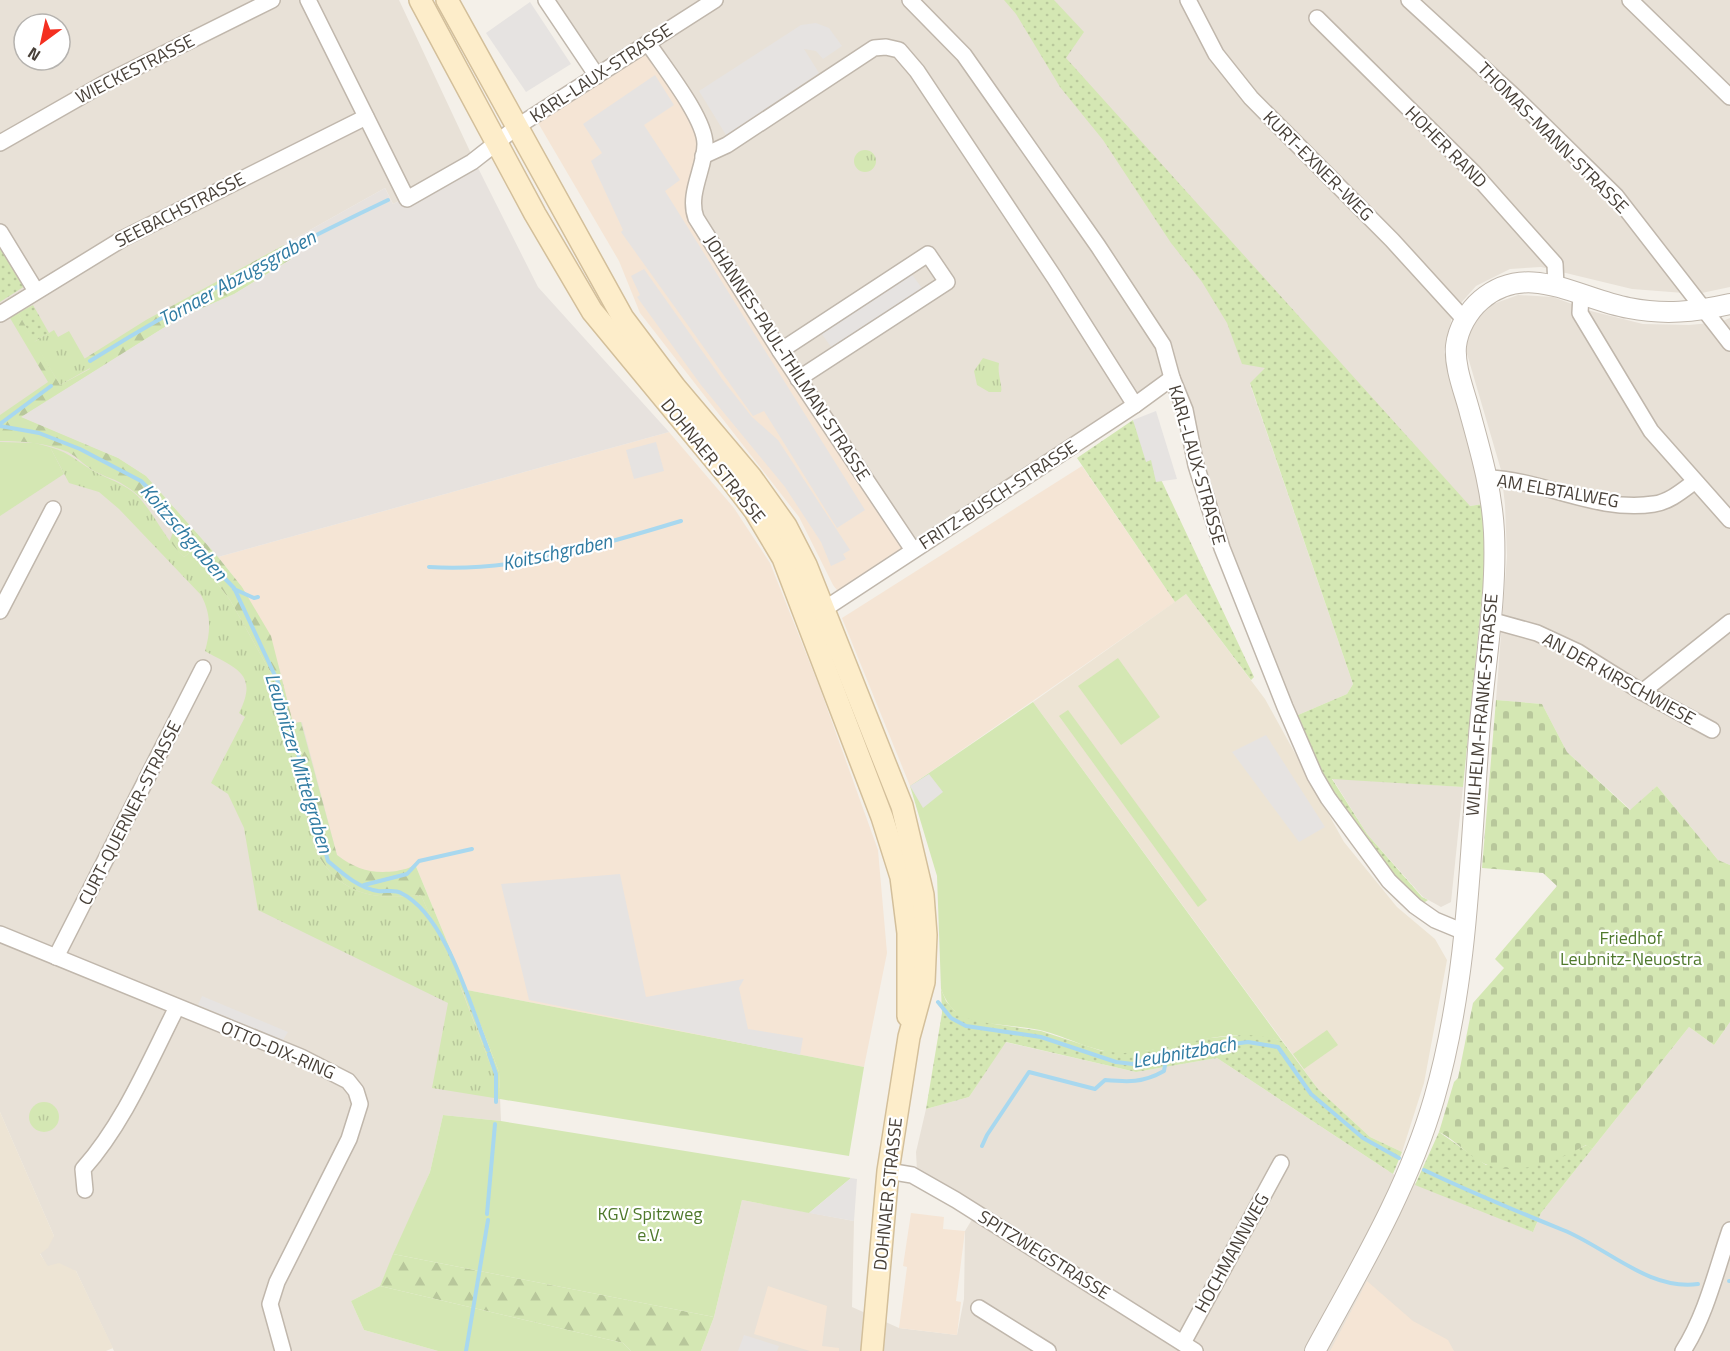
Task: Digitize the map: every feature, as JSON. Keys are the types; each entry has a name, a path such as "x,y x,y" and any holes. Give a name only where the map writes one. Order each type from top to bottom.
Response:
{"main road":[{"name":"DOHNAER STRASSE","path":"420,0 536,214 592,311 729,477 755,511 783,558 882,817 901,877 908,933 909,1037"},
{"name":"DOHNAER STRASSE","path":"447,0 623,318 675,387 751,477 786,526 806,565 902,806 923,895 926,935 924,982 909,1037 888,1171 872,1351"}],"street":[{"name":"WIECKESTRASSE","path":"0,143 105,83 272,0"},
{"path":"308,0 366,117"},
{"path":"546,0 597,76"},
{"name":"KARL-LAUX-STRASSE","path":"366,117 407,199 472,162 518,126 715,0"},
{"name":"KARL-LAUX-STRASSE","path":"910,0 964,55 1098,246 1162,345 1185,410 1199,475 1222,548 1315,776 1350,832 1389,881 1422,910 1464,932"},
{"name":"KURT-EXNER-WEG","path":"1188,0 1215,54 1251,98 1392,240 1464,319"},
{"name":"THOMAS-MANN-STRASSE","path":"1409,0 1516,98 1616,196 1730,343"},
{"path":"1630,0 1730,97"},
{"name":"HOHER RAND","path":"1317,18 1474,173 1555,264 1556,287"},
{"name":"JOHANNES-PAUL-THILMAN-STRASSE","path":"648,43 702,126 704,156 693,205 696,218 798,379 913,550"},
{"path":"704,156 728,145 874,48 886,46 900,50 982,166 1135,405"},
{"name":"SEEBACHSTRASSE","path":"0,314 138,231 366,117"},
{"path":"0,232 36,291"},
{"path":"780,351 928,255 947,282 798,379"},
{"name":"WILHELM-FRANKE-STRASSE","path":"1315,1351 1363,1263 1414,1158 1434,1100 1455,1010 1464,932 1490,620 1494,534 1489,478 1459,373 1456,347 1464,319 1477,303 1492,291 1517,281 1556,287 1625,308 1658,312 1705,310 1730,304"},
{"path":"1581,294 1580,313 1651,431 1730,520"},
{"name":"FRITZ-BUSCH-STRASSE","path":"823,610 1135,405 1172,378"},
{"name":"AM ELBTALWEG","path":"1489,478 1508,479 1616,504 1654,504 1678,495 1694,482"},
{"path":"0,611 53,509"},
{"name":"AN DER KIRSCHWIESE","path":"1490,620 1537,633 1578,652 1642,692 1712,730"},
{"path":"1642,692 1730,622"},
{"name":"CURT-QUERNER-STRASSE","path":"56,957 203,668"},
{"name":"OTTO-DIX-RING","path":"0,934 336,1074 349,1083 359,1099 359,1109 349,1139 277,1282 270,1304 283,1351"},
{"path":"85,1190 83,1169 100,1150 128,1103 177,1007"},
{"name":"HOCHMANNWEG","path":"1189,1347 1281,1163"},
{"name":"SPITZWEGSTRASSE","path":"888,1171 912,1175 957,1200 1189,1347"},
{"path":"1683,1351 1692,1337 1706,1303 1730,1230"},
{"path":"979,1308 1048,1351"}],"shaded area":[{"path":"0,0 399,0 475,162 393,204 385,188 285,244 292,259 234,294 179,318 22,417 118,458 146,476 218,557 242,587 432,907 499,1072 501,1121 443,1115 430,1172 380,1286 351,1301 364,1330 438,1351 114,1351 76,1271 47,1266 40,1253 54,1236 0,1112"},
{"path":"546,0 1730,0 1730,287 1697,294 1632,289 1541,267 1510,269 1476,286 1453,312 1444,352 1474,444 1483,504 1470,506 1250,384 1353,684 1347,694 1291,718 1242,601 1172,378 913,550"},
{"path":"530,2 571,64 526,92 486,33"},
{"path":"816,23 829,28 842,46 823,59 816,51 804,49 819,73 726,135 699,91 801,25"},
{"path":"648,43 702,126 693,205 913,550 840,594 833,585 799,517 640,313 619,261 534,116"},
{"path":"655,75 674,105 644,125 680,180 665,191 865,510 837,528 764,411 753,416 621,232 623,230 591,161 602,153 583,124"},
{"path":"475,162 538,287 669,432 218,557 146,476 118,458 21,417 179,318 234,294 292,259 285,244 385,188 393,204"},
{"path":"644,269 722,379 752,417 778,440 850,550 843,554 846,559 831,566 821,542 785,487 701,385 637,297 640,295 631,276"},
{"path":"911,273 924,291 834,351 821,333"},
{"path":"1518,295 1553,297 1591,311 1643,324 1689,325 1720,322 1730,318 1730,865 1718,860 1657,786 1631,810 1567,752 1542,704 1496,700 1507,556 1505,505 1501,470 1465,347 1472,323 1493,304"},
{"path":"1156,411 1177,479 1156,482 1151,460 1146,462 1133,420"},
{"path":"669,432 734,508 770,563 819,686 878,850 887,953 864,1067 467,990 415,864 410,869 375,874 353,867 337,855 302,722 293,724 279,667 242,587 218,557"},
{"path":"656,442 664,471 634,479 626,450"},
{"path":"1082,466 1175,602 910,786 842,618"},
{"path":"1186,594 1265,699 1344,842 1397,907 1435,939 1447,960 1424,1083 1402,1152 1370,1137 1318,1089 1033,702"},
{"path":"1266,735 1325,827 1299,842 1232,752"},
{"path":"929,774 943,792 923,808 910,786"},
{"path":"1332,778 1463,787 1451,902 1441,907 1423,897 1367,834"},
{"path":"620,874 646,997 744,979 739,988 748,1029 803,1038 800,1055 529,1000 501,884"},
{"path":"202,996 288,1032 283,1040 198,1005"},
{"path":"1730,1022 1730,1351 701,1351 714,1317 742,1200 854,1221 852,1307 899,1328 957,1335 964,1299 965,1231 979,1208 917,1171 916,1152 926,1109 969,1097 1005,1042 1136,1072 1217,1058 1393,1174 1533,1232 1541,1213 1689,1027 1714,1045"},
{"path":"0,1112 54,1236 48,1248 40,1254 48,1266 59,1263 76,1271 113,1348 106,1351 0,1351"},
{"path":"851,1178 857,1179 854,1221 809,1213"},
{"path":"911,1213 944,1217 943,1229 965,1231 956,1301 961,1302 957,1335 899,1328 907,1267 903,1266"},
{"path":"1367,1281 1413,1321 1448,1340 1454,1351 1330,1351"},
{"path":"768,1286 827,1306 822,1346 839,1348 839,1351 810,1351 754,1334"},
{"path":"744,1335 779,1346 777,1351 738,1351"}],"green space":[{"path":"1004,0 1054,0 1084,32 1066,58 1470,506 1483,504 1486,556 1463,787 1332,779 1367,834 1422,897 1428,900 1422,904 1351,832 1291,718 1347,694 1353,684 1250,383 1265,368 1242,364 1227,323 1202,282 1171,243 1103,140 1060,87 1016,14"},
{"path":"865,150 873,153 876,161 873,169 865,172 857,169 854,161 857,153"},
{"path":"0,245 25,286 0,302"},
{"path":"284,245 291,259 234,294 179,318 21,417 118,458 146,476 242,587 271,636 293,723 301,722 337,855 358,867 380,872 397,871 415,864 467,990 463,992 421,895 387,897 358,891 345,885 323,863 314,848 276,682 230,600 192,551 184,557 169,543 173,532 132,490 94,471 68,452 34,443 0,441 0,415 48,382 10,318 18,313 60,385 90,369 84,359 146,320"},
{"path":"33,305 49,333 34,342 18,313"},
{"path":"54,330 58,337 69,331 90,368 60,385 34,342"},
{"path":"983,358 999,363 1001,392 989,392 977,385 974,371"},
{"path":"1133,420 1254,677 1251,680 1186,594 1175,602 1077,458"},
{"path":"0,442 35,443 50,447 64,474 0,516"},
{"path":"50,447 64,452 137,496 177,550 184,557 192,551 230,600 276,682 314,848 334,876 345,885 358,891 387,897 421,895 454,970 494,1074 494,1098 432,1088 448,1003 258,910 244,828 228,794 211,783 245,717 239,713 245,700 245,681 235,668 205,651 209,622 201,595 119,509 99,492 69,483"},
{"path":"1118,658 1160,717 1121,745 1078,686"},
{"name":"Friedhof Leubnitz-Neuostra","path":"1496,700 1542,704 1567,752 1630,810 1657,786 1718,860 1730,865 1730,1022 1714,1045 1689,1027 1592,1149 1586,1145 1550,1161 1510,1169 1485,1164 1439,1132 1454,1082 1458,1078 1473,1003 1504,968 1495,959 1557,886 1543,873 1482,868"},
{"path":"1033,702 1282,1041 1262,1036 1223,1036 1144,1051 1113,1052 1091,1048 1040,1030 985,1023 967,1018 948,1003 941,989 937,876 910,786"},
{"path":"1068,710 1207,900 1198,907 1059,716"},
{"path":"941,989 946,1001 955,1011 994,1024 1041,1031 1102,1051 1145,1051 1200,1039 1241,1035 1264,1035 1282,1041 1318,1089 1370,1137 1402,1152 1393,1174 1217,1058 1136,1072 1006,1042 969,1097 926,1109 942,1013"},
{"path":"467,990 499,1072 500,1099 494,1098 494,1074 463,992"},
{"path":"467,990 864,1067 849,1156 500,1099 499,1072"},
{"path":"1327,1030 1338,1045 1304,1069 1293,1054"},
{"path":"44,1102 50,1103 58,1111 58,1123 50,1131 44,1132 38,1131 30,1123 29,1117 30,1111 38,1103"},
{"name":"KGV Spitzweg e.V.","path":"443,1115 501,1121 851,1178 809,1213 742,1200 714,1317 393,1254 430,1172"},
{"path":"1439,1132 1486,1165 1559,1157 1587,1145 1592,1149 1541,1213 1533,1232 1415,1185"},
{"path":"393,1254 714,1317 701,1351 631,1351 623,1343 380,1286"},
{"path":"380,1286 623,1343 631,1351 438,1351 364,1330 351,1301"}],"waterway":[{"name":"Tornaer Abzugsgraben","path":"90,361 236,276 388,200"},
{"name":"Tornaer Abzugsgraben","path":"0,424 51,386"},
{"name":"Leubnitzer Mittelgraben","path":"0,426 39,433 80,449 141,481 182,534 234,588 278,682 328,861 364,887 401,893 417,904 431,920 455,963 488,1050"},
{"name":"Koitschgraben","path":"429,567 461,568 525,561 588,548 681,521"},
{"name":"Koitschgraben","path":"234,589 254,598 258,597"},
{"path":"364,885 407,874 419,861 472,849"},
{"name":"Leubnitzbach","path":"938,1002 951,1018 966,1026 1041,1037 1116,1062 1133,1064 1167,1053 1248,1042 1278,1047 1311,1094 1363,1138 1399,1158"},
{"path":"489,1054 496,1074 496,1102"},
{"path":"982,1146 1029,1072 1095,1089 1105,1080 1135,1081 1156,1075 1164,1071 1167,1054"},
{"name":"Leubnitzer Mittelgraben","path":"487,1214 495,1124"},
{"name":"Leubnitzbach","path":"1424,1170 1579,1237 1645,1274 1662,1281 1698,1284"},
{"name":"Leubnitzer Mittelgraben","path":"466,1351 488,1220"}],"water label":[{"name":"Koitzschgraben","path":"184,532"}]}
